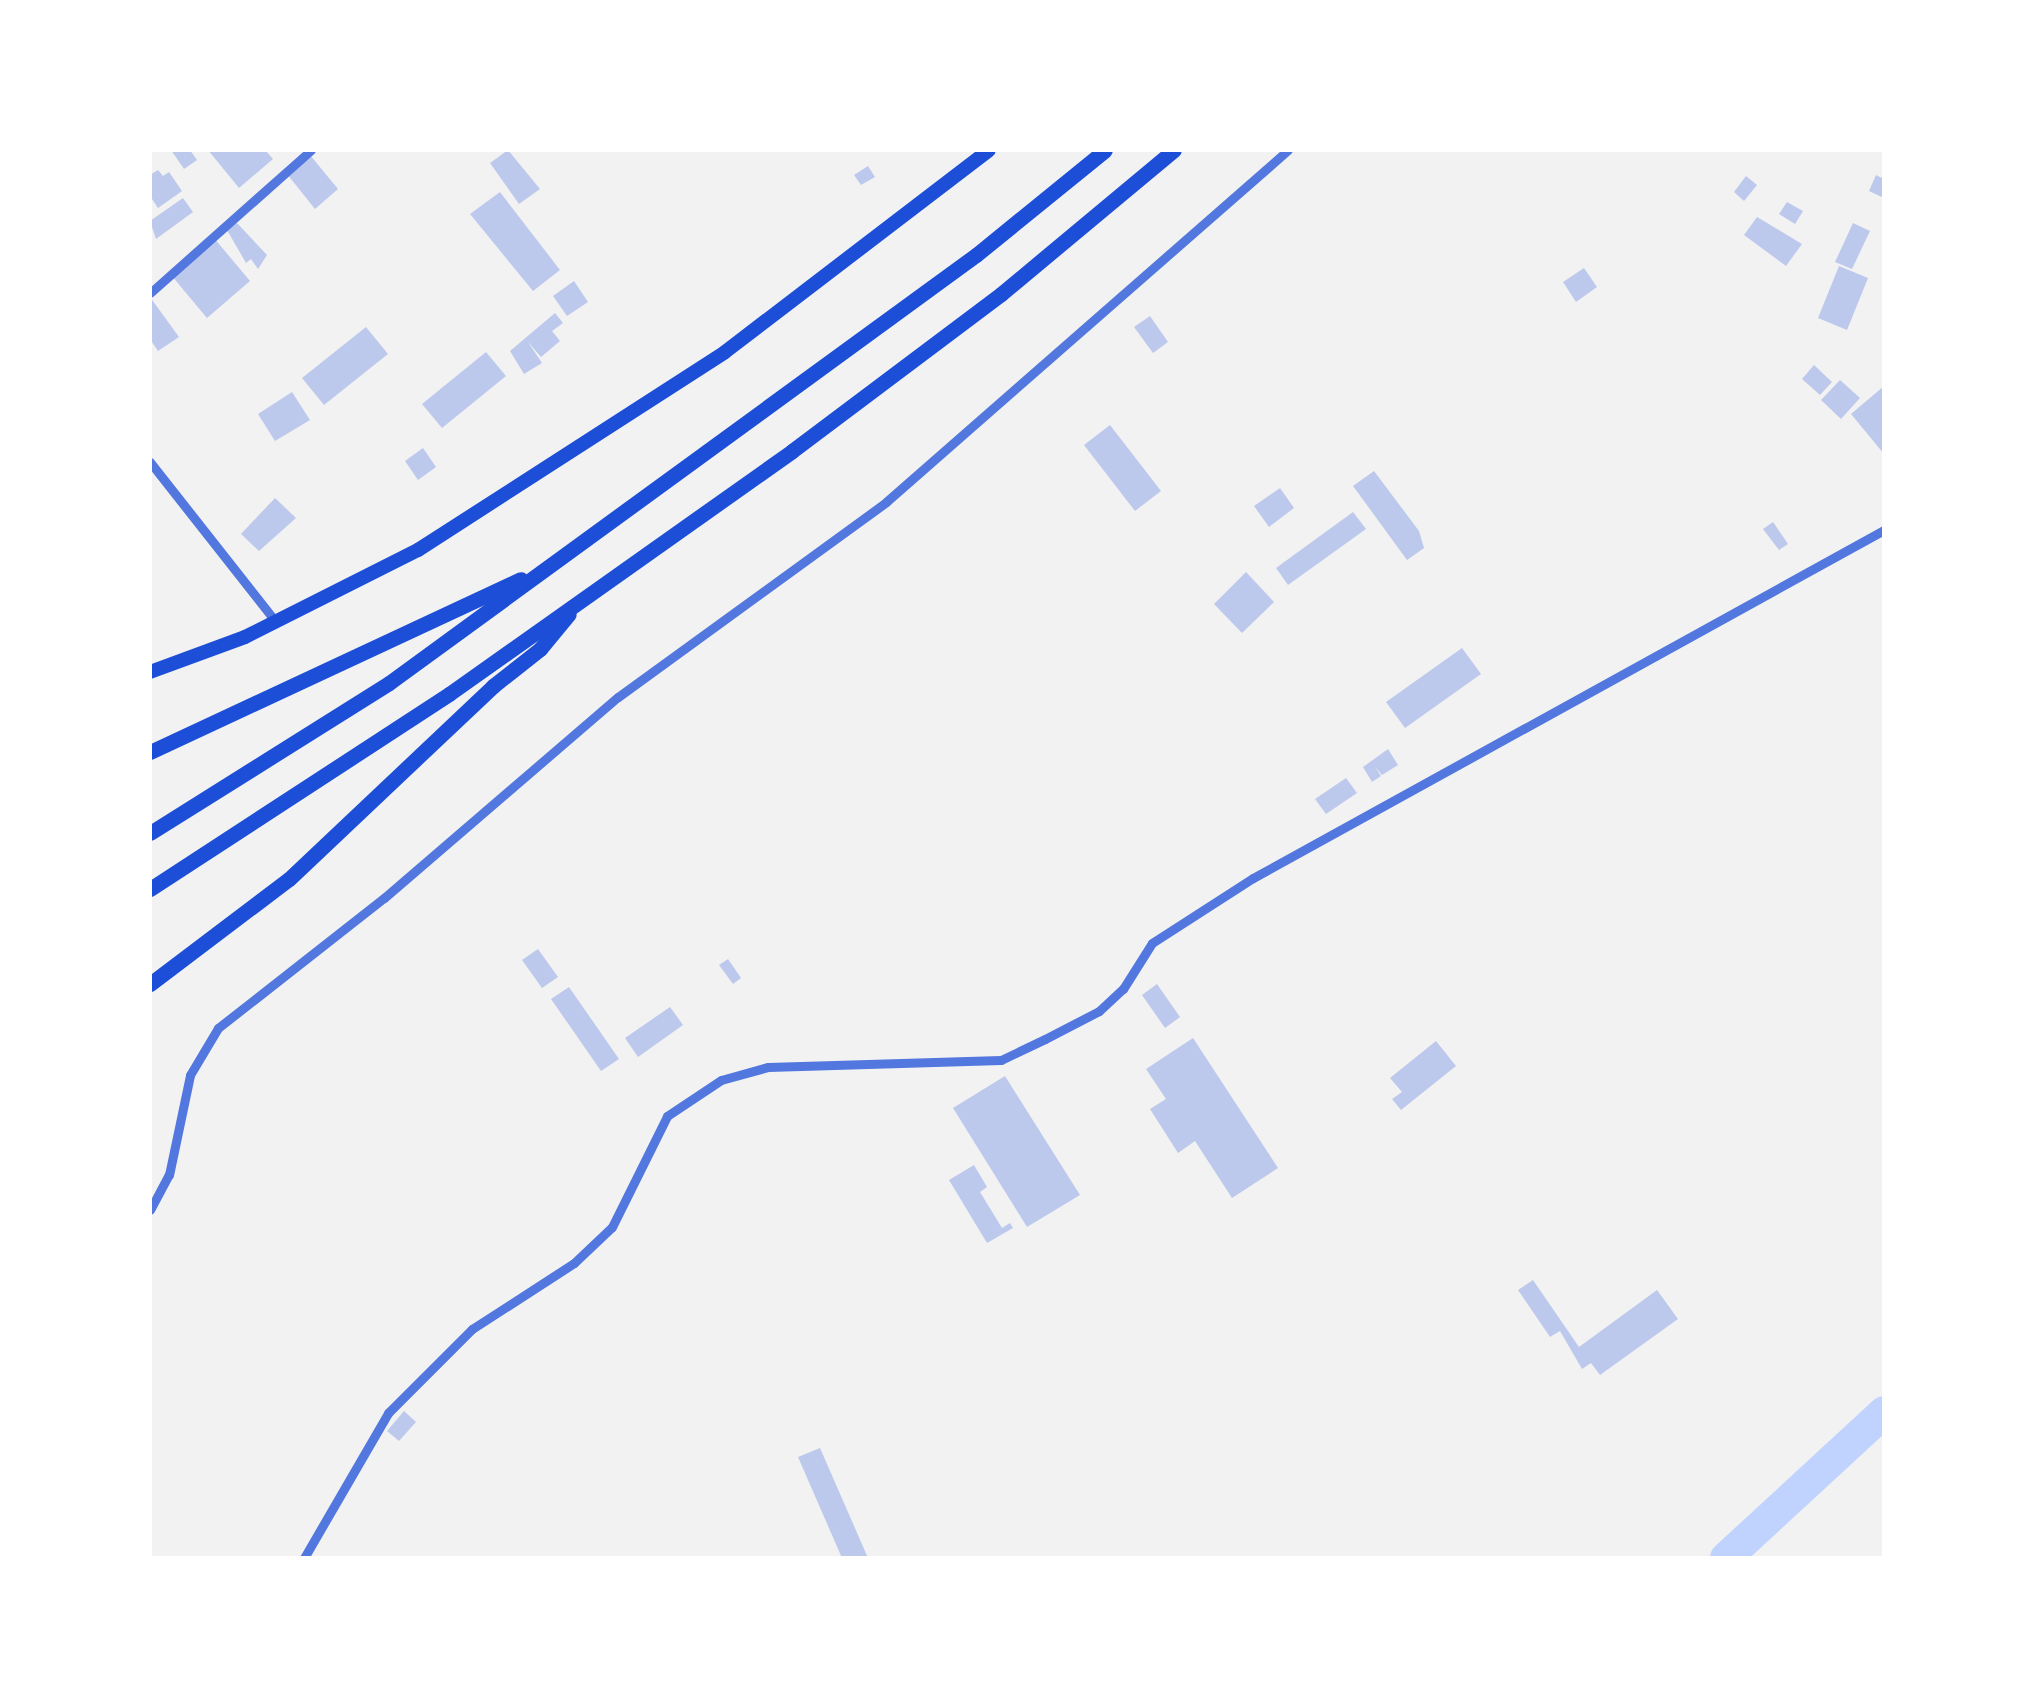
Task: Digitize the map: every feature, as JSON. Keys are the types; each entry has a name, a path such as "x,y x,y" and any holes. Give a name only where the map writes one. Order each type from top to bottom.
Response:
{"highway":[{"path":"150,832 389,684 976,255 1105,150"},
{"path":"150,889 583,598 1001,294 1174,150"},
{"path":"150,752 552,565"},
{"path":"150,984 330,844 492,686 540,649 583,598"}],"main road":[{"path":"150,672 276,622 418,550 624,420 840,268 989,150"}],"street":[{"path":"150,292 311,150"},
{"path":"150,1210 169,1175 190,1075 218,1028 384,898 618,696 886,502 1288,150"},
{"path":"150,462 276,622"},
{"path":"304,1558 388,1413 472,1329 574,1263 612,1227 667,1116 721,1080 768,1067 848,1060 951,1065 1000,1060 1030,1046 1098,1011 1123,989 1152,944 1253,878 1884,530"}],"building":[{"path":"171,150 190,150 197,160 184,169"},
{"path":"208,150 265,150 273,159 239,188"},
{"path":"508,150 540,189 519,204 490,163"},
{"path":"310,155 338,189 315,209 287,174"},
{"path":"868,166 875,177 861,185 854,175"},
{"path":"158,170 163,176 169,172 182,191 158,208 150,196 150,175"},
{"path":"1876,175 1884,179 1884,198 1869,191"},
{"path":"1746,176 1757,185 1744,201 1734,192"},
{"path":"500,192 560,270 533,291 470,214"},
{"path":"183,198 193,212 156,239 150,221"},
{"path":"1787,202 1803,211 1795,224 1779,214"},
{"path":"1757,217 1802,244 1786,266 1744,235"},
{"path":"237,223 267,255 258,269 251,259 246,263 227,230"},
{"path":"1853,223 1870,231 1852,269 1835,262"},
{"path":"214,238 250,281 207,318 171,275"},
{"path":"1839,266 1868,278 1847,330 1818,318"},
{"path":"1584,268 1597,287 1576,302 1563,282"},
{"path":"574,281 588,302 567,316 553,296"},
{"path":"150,297 179,337 158,351 150,339"},
{"path":"555,313 563,323 552,331 560,341 541,357 528,342 542,363 524,374 510,351"},
{"path":"1150,316 1168,342 1153,353 1134,327"},
{"path":"366,327 388,354 324,405 302,378"},
{"path":"486,352 506,376 442,428 422,404"},
{"path":"1814,365 1832,382 1820,395 1802,379"},
{"path":"1840,380 1860,398 1841,419 1821,400"},
{"path":"1884,386 1884,454 1851,414"},
{"path":"292,392 310,420 275,441 258,414"},
{"path":"1110,425 1161,491 1135,511 1084,445"},
{"path":"423,448 436,467 418,480 405,461"},
{"path":"1374,471 1419,531 1424,548 1407,560 1353,486"},
{"path":"1280,488 1294,508 1269,527 1254,506"},
{"path":"275,498 296,518 259,551 241,534"},
{"path":"1353,512 1366,529 1288,585 1276,568"},
{"path":"1773,522 1788,544 1779,550 1763,529"},
{"path":"1246,572 1274,602 1242,633 1214,604"},
{"path":"1462,648 1481,674 1405,728 1386,702"},
{"path":"1388,749 1398,765 1382,775 1375,767 1381,776 1372,782 1363,767"},
{"path":"1346,778 1357,793 1326,814 1315,799"},
{"path":"538,949 558,977 542,988 522,960"},
{"path":"728,959 741,978 733,984 719,965"},
{"path":"1157,984 1180,1017 1165,1028 1142,995"},
{"path":"569,987 619,1059 601,1071 551,999"},
{"path":"670,1007 683,1025 638,1057 625,1038"},
{"path":"1193,1038 1278,1168 1232,1198 1195,1141 1178,1153 1150,1109 1166,1099 1146,1069"},
{"path":"1436,1041 1456,1066 1401,1110 1392,1099 1402,1092 1390,1078"},
{"path":"1005,1076 1080,1195 1027,1227 953,1108"},
{"path":"974,1165 987,1187 980,1192 1002,1228 1010,1223 1013,1228 987,1243 949,1180"},
{"path":"1533,1280 1579,1347 1657,1290 1678,1319 1600,1375 1591,1363 1582,1369 1560,1331 1550,1337 1518,1290"},
{"path":"404,1411 416,1422 399,1441 387,1431"},
{"path":"820,1448 868,1558 842,1558 798,1457"}],"waterway":[{"path":"1726,1558 1884,1412"}]}
